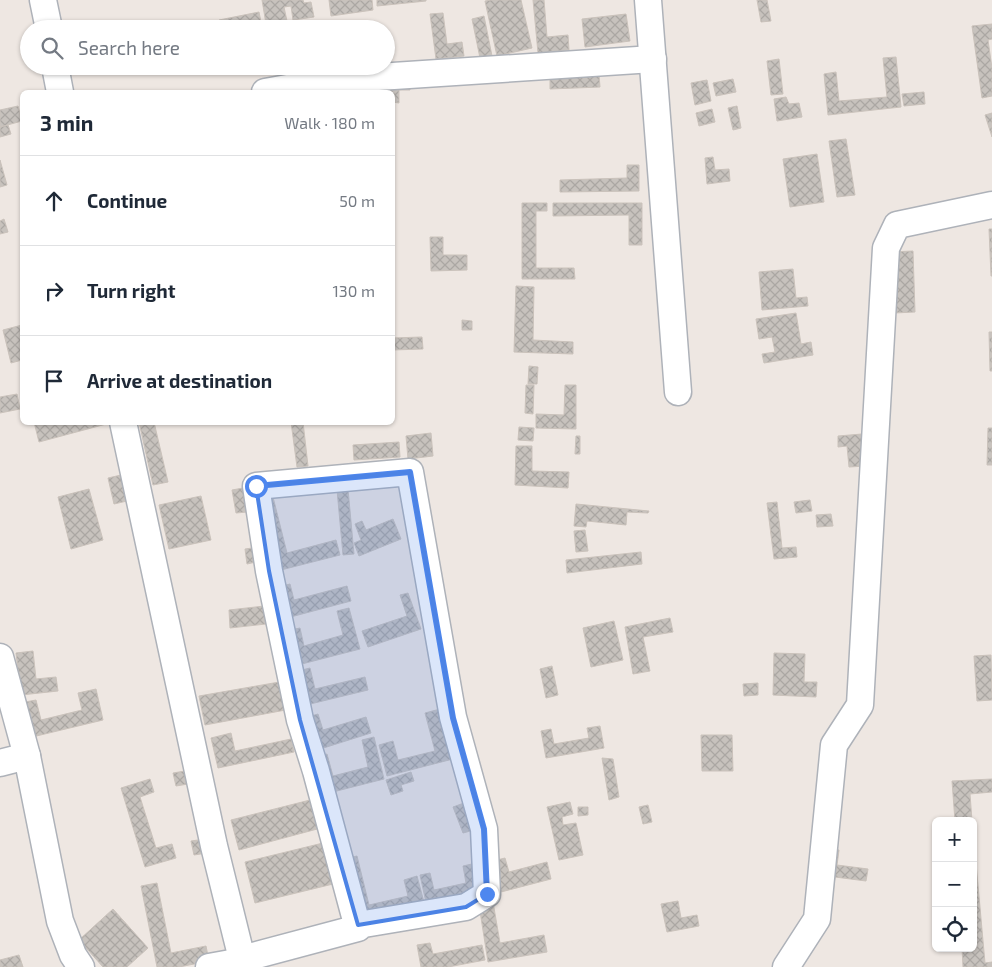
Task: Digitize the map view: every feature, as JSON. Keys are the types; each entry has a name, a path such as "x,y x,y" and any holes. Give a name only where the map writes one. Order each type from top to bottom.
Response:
{"street":[{"path":"43,0 46,20"},
{"path":"648,0 678,392"},
{"path":"276,90 332,80 653,59"},
{"path":"57,75 60,90"},
{"path":"786,967 817,919 834,745 860,705 886,248 897,225 992,206"},
{"path":"124,425 212,836 243,964"},
{"path":"209,967 243,964 253,956 358,928 358,925 466,907 487,894 484,829 453,718 410,472 256,486 269,571 300,720 358,925"},
{"path":"0,657 27,756 60,921 73,955 81,967"},
{"path":"0,763 27,756"}],"highlighted area":[{"path":"410,472 453,717 484,829 487,894 466,907 358,925 300,720 269,571 256,486"}],"building":[{"path":"262,0 303,0 304,3 311,2 314,17 293,20 291,6 284,7 287,20 265,20"},
{"path":"329,0 372,0 373,10 331,16"},
{"path":"377,0 426,0 426,1 377,6"},
{"path":"521,0 532,48 497,56 485,1"},
{"path":"533,0 544,0 547,37 568,35 569,50 538,53"},
{"path":"757,0 767,0 771,21 761,22"},
{"path":"259,12 261,20 219,20"},
{"path":"443,13 447,44 462,42 464,56 436,59 430,14"},
{"path":"626,14 630,41 585,47 582,19"},
{"path":"484,16 492,56 480,58 472,19"},
{"path":"992,24 992,39 988,40 992,68 992,96 982,98 972,26"},
{"path":"896,57 901,107 828,115 824,74 836,72 839,101 887,97 883,58"},
{"path":"779,59 783,94 771,95 767,61"},
{"path":"599,75 600,87 550,89 550,77"},
{"path":"733,79 736,92 716,96 713,83"},
{"path":"384,80 410,81 410,90 399,90 399,103 395,102 395,90 384,90"},
{"path":"707,80 711,101 695,105 691,83"},
{"path":"924,92 925,104 904,106 902,94"},
{"path":"786,97 789,104 799,103 802,117 777,121 774,99"},
{"path":"18,106 20,122 0,127 0,110"},
{"path":"737,106 741,128 733,130 728,108"},
{"path":"712,109 715,122 699,126 696,113"},
{"path":"992,113 992,137 985,115"},
{"path":"8,125 11,134 0,137 0,127"},
{"path":"846,139 855,195 837,197 829,141"},
{"path":"817,154 824,202 790,207 783,159"},
{"path":"713,157 715,170 729,169 730,181 707,184 705,158"},
{"path":"0,160 7,185 0,187"},
{"path":"627,165 639,165 639,191 560,192 560,180 627,178"},
{"path":"522,203 547,203 547,211 536,211 536,268 574,268 575,279 522,279"},
{"path":"553,203 642,203 642,245 629,245 629,215 553,216"},
{"path":"4,219 8,232 0,234 0,221"},
{"path":"989,229 992,229 992,276 991,276"},
{"path":"430,237 443,237 443,255 467,255 467,270 431,271"},
{"path":"913,251 915,312 894,313 891,252"},
{"path":"793,269 796,298 807,297 808,306 762,310 759,272"},
{"path":"516,286 534,287 533,340 573,342 573,354 514,352"},
{"path":"796,313 801,344 811,342 813,355 764,363 762,354 775,352 772,337 759,339 756,319"},
{"path":"462,320 472,321 472,330 462,330"},
{"path":"20,326 20,361 11,363 3,330"},
{"path":"989,332 992,332 992,371 990,371"},
{"path":"422,337 423,349 395,350 395,338"},
{"path":"529,366 538,367 537,384 528,384"},
{"path":"526,385 534,385 533,414 525,413"},
{"path":"565,385 576,385 576,429 536,428 536,414 564,415"},
{"path":"17,394 20,409 0,413 0,397"},
{"path":"35,425 103,425 39,442"},
{"path":"140,425 155,425 168,482 153,485"},
{"path":"291,425 303,425 308,466 297,467"},
{"path":"519,427 534,428 533,441 518,440"},
{"path":"988,428 992,428 992,465 987,465"},
{"path":"431,433 433,456 408,459 406,436"},
{"path":"862,434 865,466 849,467 847,446 838,447 838,436"},
{"path":"576,436 580,436 580,454 575,454"},
{"path":"399,442 400,457 354,460 353,445"},
{"path":"516,446 532,446 532,471 569,472 568,488 515,485"},
{"path":"121,475 127,501 114,504 108,478"},
{"path":"270,485 287,553 336,540 340,555 273,572"},
{"path":"243,488 247,512 236,513 232,490"},
{"path":"89,489 103,540 71,549 58,497"},
{"path":"348,489 354,554 343,555 337,490"},
{"path":"201,496 211,540 169,549 159,505"},
{"path":"810,500 812,511 796,513 794,502"},
{"path":"777,502 782,548 796,547 797,557 774,559 767,503"},
{"path":"576,504 649,511 648,513 627,512 626,525 587,521 586,527 574,526"},
{"path":"831,514 833,526 817,527 816,515"},
{"path":"393,519 401,539 359,556 354,543 361,540 355,524 362,521 366,530"},
{"path":"585,530 588,551 576,552 574,531"},
{"path":"259,547 261,561 247,564 245,549"},
{"path":"641,552 642,564 567,573 566,560"},
{"path":"290,584 294,600 347,586 351,601 283,619 275,588"},
{"path":"408,593 421,629 368,647 362,631 407,616 400,595"},
{"path":"273,605 275,623 230,628 229,610"},
{"path":"349,608 360,649 294,666 285,631 300,628 304,646 343,635 337,611"},
{"path":"670,618 673,632 643,637 650,671 633,674 625,627"},
{"path":"614,621 623,660 591,667 583,628"},
{"path":"33,651 36,679 56,677 58,691 21,695 16,653"},
{"path":"774,653 805,654 804,682 817,682 816,697 773,695"},
{"path":"991,655 992,700 977,701 974,656"},
{"path":"552,666 558,695 546,698 540,669"},
{"path":"310,668 315,689 365,677 368,690 302,706 294,672"},
{"path":"285,681 291,709 205,725 199,696"},
{"path":"758,683 758,695 744,696 743,684"},
{"path":"96,689 103,720 28,738 20,703 36,700 41,720 82,710 78,693"},
{"path":"440,709 453,759 387,776 379,745 393,741 398,760 435,751 425,713"},
{"path":"318,714 323,730 366,717 371,733 314,751 304,718"},
{"path":"600,726 604,748 546,758 541,731 551,729 554,744 589,738 587,728"},
{"path":"231,733 235,751 291,739 294,752 218,768 211,738"},
{"path":"701,735 732,735 733,771 702,771"},
{"path":"374,737 384,779 325,794 316,757 327,754 333,776 368,767 362,740"},
{"path":"602,758 613,759 619,797 609,800"},
{"path":"185,771 188,784 176,786 173,773"},
{"path":"411,772 414,781 401,785 403,791 391,795 386,780"},
{"path":"150,779 154,792 140,797 156,848 172,844 176,858 145,867 121,788"},
{"path":"992,779 992,792 970,794 972,817 955,817 952,781"},
{"path":"314,799 321,828 239,850 231,820"},
{"path":"570,802 573,814 562,817 563,825 576,823 583,855 559,860 547,807"},
{"path":"464,803 474,830 463,833 453,807"},
{"path":"648,805 652,822 643,824 639,807"},
{"path":"578,807 588,807 588,815 578,816"},
{"path":"205,839 207,853 194,855 191,841"},
{"path":"323,843 333,884 255,903 245,862"},
{"path":"826,849 839,850 837,865 868,869 866,881 835,877 831,908 819,907"},
{"path":"357,856 369,905 408,896 404,880 417,876 425,906 360,922 344,859"},
{"path":"505,858 509,872 547,862 551,879 501,892 493,861"},
{"path":"485,861 492,892 427,907 420,875 430,873 434,890 466,883 463,866"},
{"path":"977,874 985,963 992,962 992,967 963,967 962,952 977,952"},
{"path":"157,883 171,953 206,946 209,961 179,967 157,967 141,886"},
{"path":"678,901 681,918 697,915 699,926 667,932 661,904"},
{"path":"493,902 500,943 544,935 547,952 488,962 479,905"},
{"path":"113,909 148,948 127,967 103,967 79,940"},
{"path":"430,943 433,954 482,945 485,960 448,967 421,967 417,945"},
{"path":"19,955 23,967 0,967 0,960"}],"route":[{"path":"256,486 410,472 453,718 484,829 487,894"}]}
